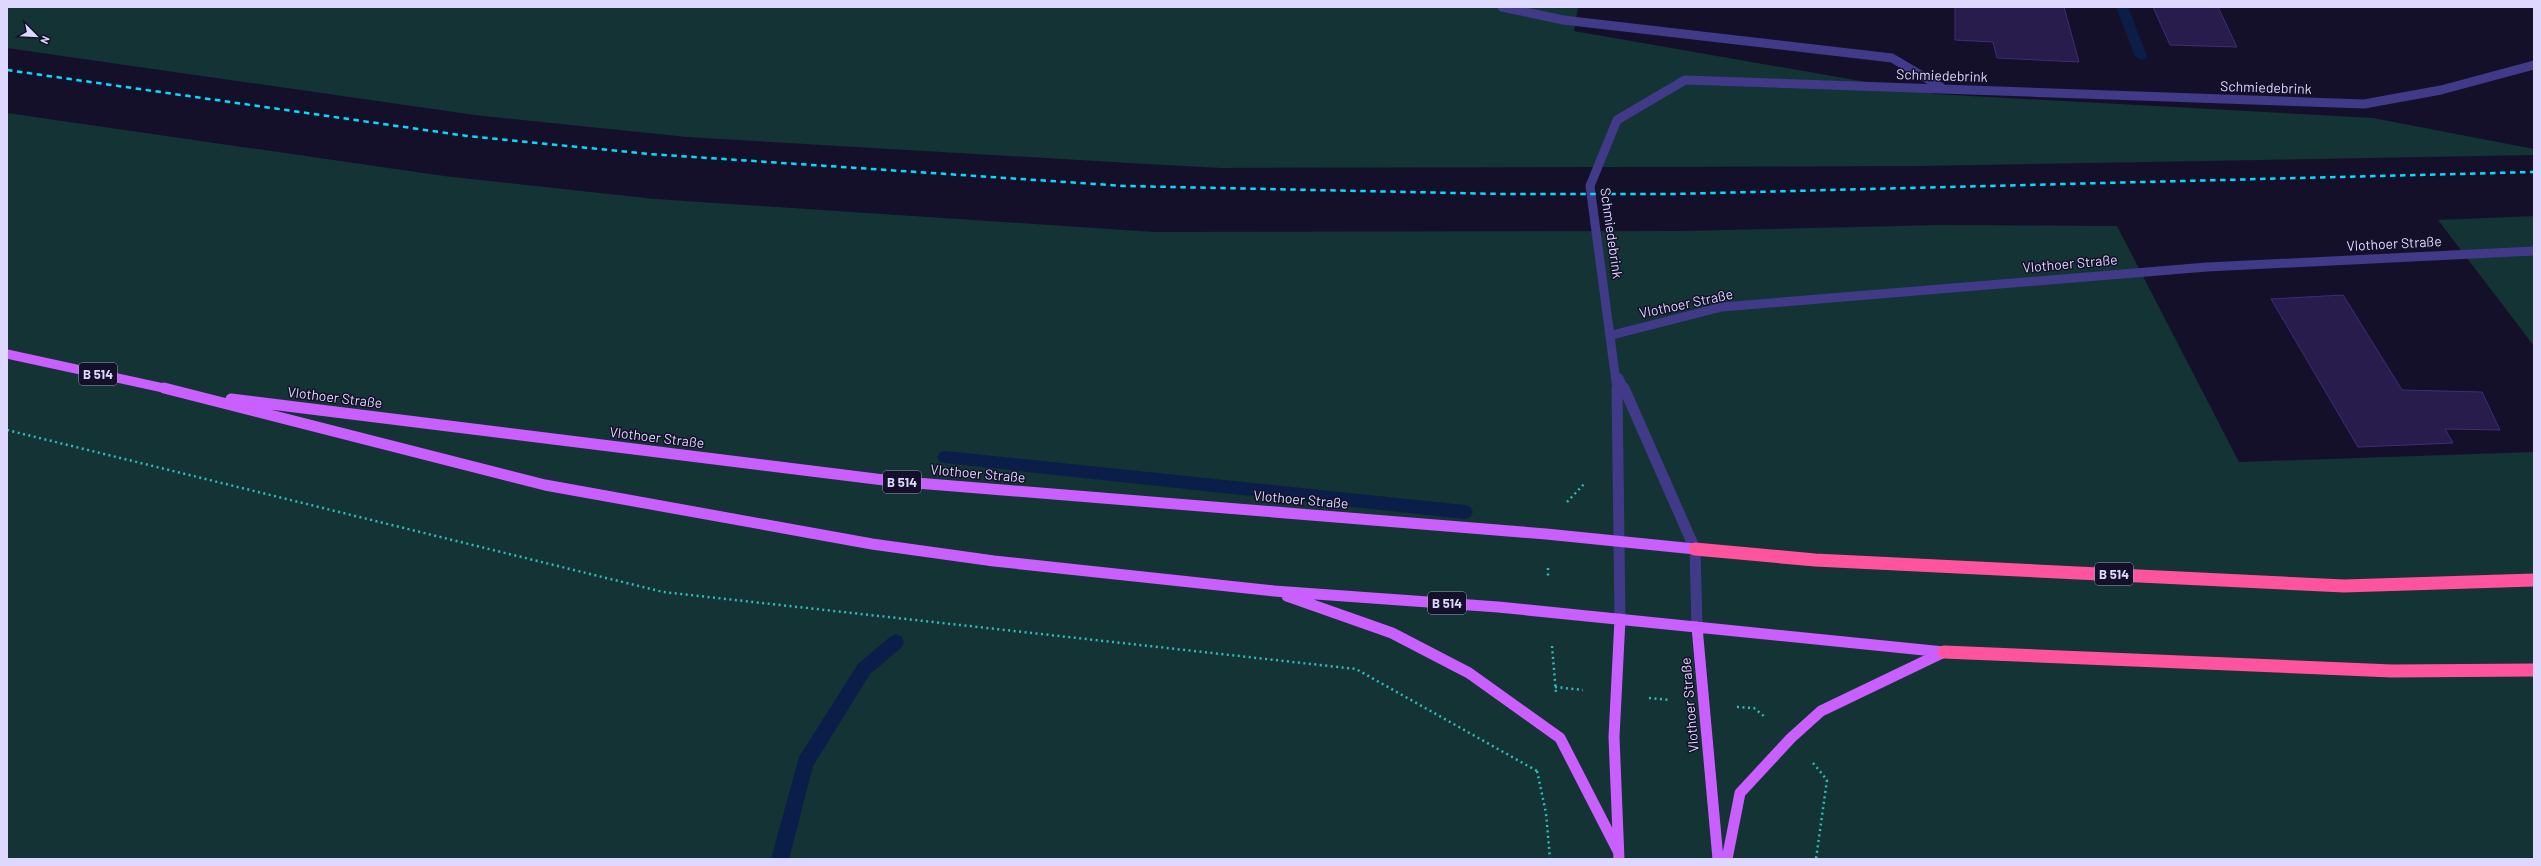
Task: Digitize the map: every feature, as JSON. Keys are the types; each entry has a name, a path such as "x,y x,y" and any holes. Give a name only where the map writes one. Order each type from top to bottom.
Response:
{"highway":[{"name":"B 514","path":"1695,548 1815,560 2344,586 2534,580"},
{"name":"B 514","path":"1944,652 2392,671 2534,670"}],"main road":[{"name":"Vlothoer Straße","path":"7,354 189,394 545,485 872,544 994,561 1274,591 1498,607 1620,619"},
{"name":"Vlothoer Straße","path":"189,394 892,481 1538,533 1618,542"},
{"name":"B 514","path":"1618,542 1695,548"},
{"path":"1274,591 1392,633 1469,673 1560,738 1618,855"},
{"name":"B 514","path":"1620,619 1944,652"},
{"path":"1618,855 1614,737 1620,619"},
{"name":"Vlothoer Straße","path":"1697,627 1718,859"},
{"path":"1727,859 1740,793 1791,738 1821,711 1944,652"}],"street":[{"path":"1502,7 1563,20 1892,58 1942,88"},
{"name":"Schmiedebrink","path":"1618,542 1617,375 1590,186 1617,120 1685,80 2364,104 2441,90 2534,65"},
{"name":"Vlothoer Straße","path":"1612,335 1722,307 2207,267 2534,251"},
{"name":"Schmiedebrink","path":"1617,375 1695,548"},
{"path":"1618,542 1620,619"},
{"name":"Vlothoer Straße","path":"1695,548 1697,627"}],"path":[{"path":"7,430 663,592 1356,669 1537,771 1546,813 1550,859"}],"green space":[{"path":"7,7 1578,7 1574,31 1935,94 2373,118 2534,149 2534,155 1922,166 1221,168 1147,164 687,137 475,115 7,48"},
{"path":"7,113 444,176 655,199 1154,232 1682,231 1942,225 2117,226 2239,462 2534,452 2534,859 7,859"},
{"path":"2534,216 2534,346 2438,220"}],"building":[{"path":"1955,7 2064,7 2079,62 1997,58 1993,42 1955,40"},
{"path":"2153,7 2218,7 2237,47 2170,45"},
{"path":"2343,295 2402,390 2482,392 2500,430 2445,429 2453,443 2358,447 2271,299"}],"waterway":[{"path":"2122,7 2141,56"},
{"path":"945,457 1465,512"},
{"path":"780,859 805,763 864,669 896,642"}],"railway":[{"path":"7,70 467,136 649,154 1125,186 1503,194 1674,194 2534,172"}]}
